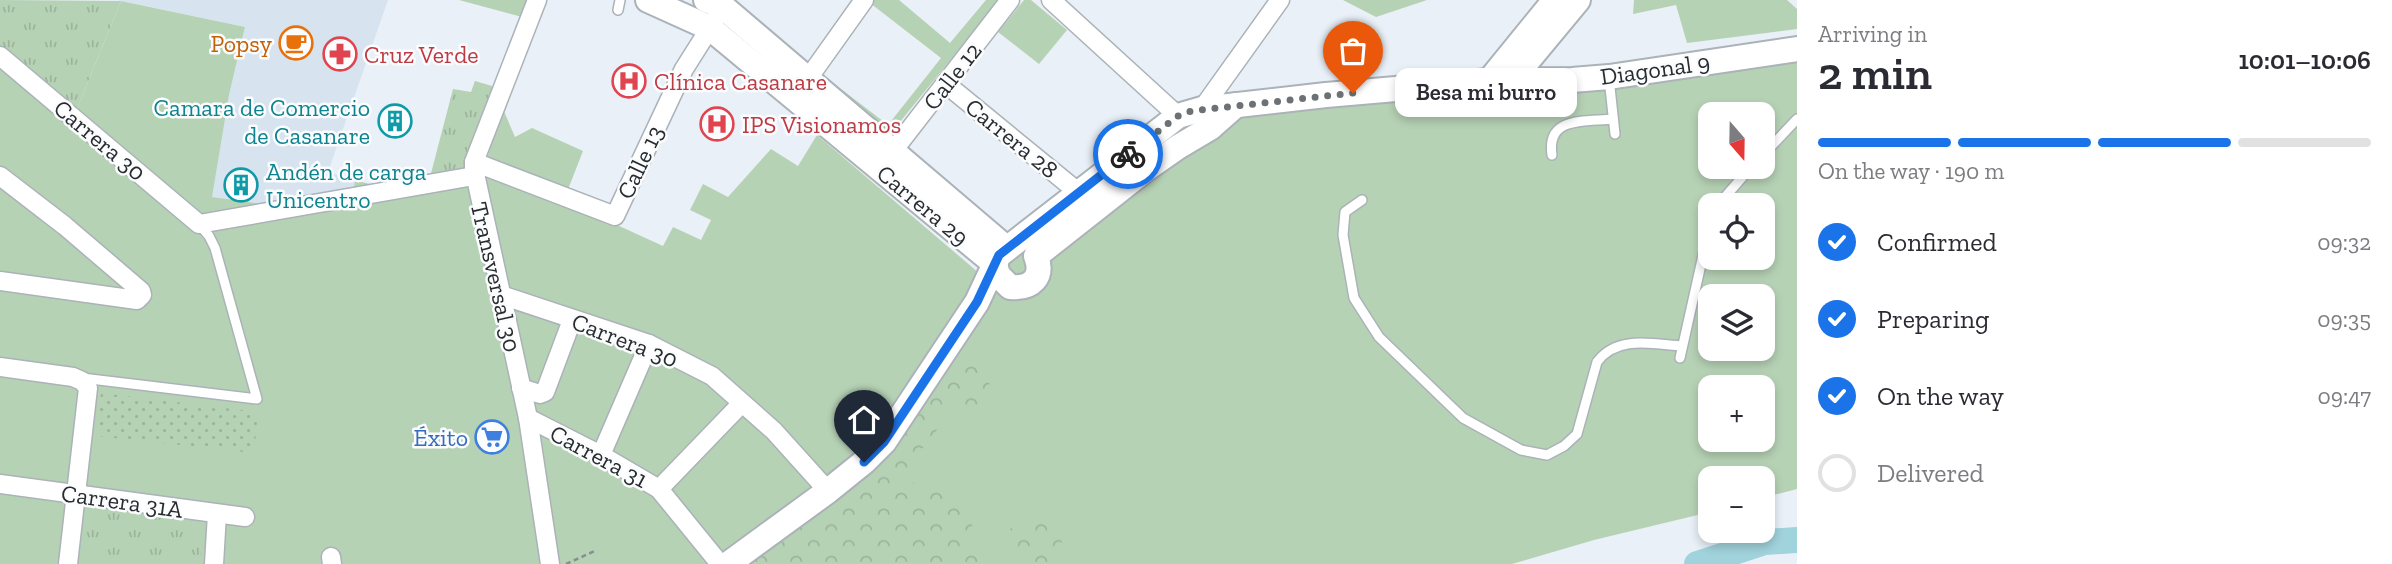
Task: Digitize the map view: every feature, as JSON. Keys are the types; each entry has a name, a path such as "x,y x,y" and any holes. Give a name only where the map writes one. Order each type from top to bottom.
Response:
{"main road":[{"name":"Carrera 29","path":"648,0 717,9 893,151 1001,256"},
{"path":"1500,81 1555,0"},
{"path":"1500,81 1578,0"},
{"name":"Carrera 29","path":"717,9 1001,256"},
{"name":"Diagonal 9","path":"1178,116 1202,109 1236,105 1500,81 1572,80 1609,76 1797,49"},
{"path":"1036,256 1145,170 1210,128 1236,105"},
{"path":"728,564 828,491 884,442 977,302 1001,256 1078,192 1178,116"},
{"path":"977,302 1010,288 1022,288 1039,274 1040,266 1036,256 1029,249 1019,246 1001,256"},
{"path":"1001,256 998,275 1010,288"}],"street":[{"path":"199,224 474,169 537,0"},
{"path":"807,80 864,0"},
{"name":"Calle 12","path":"893,151 1010,0"},
{"path":"1052,0 1178,116"},
{"path":"1202,109 1280,0"},
{"name":"Calle 13","path":"474,169 615,216 684,69 717,9"},
{"name":"Carrera 30","path":"0,56 199,224"},
{"name":"Carrera 28","path":"946,83 1078,192"},
{"name":"Transversal 30","path":"474,169 528,418 550,564"},
{"path":"0,176 65,226 141,291 142,296 137,300 0,281"},
{"name":"Carrera 30","path":"501,295 649,344 712,376 774,431 828,491"},
{"path":"521,388 540,394 545,392 572,320"},
{"path":"601,456 649,344"},
{"path":"0,367 73,377 88,388 68,564"},
{"path":"659,489 742,403"},
{"name":"Carrera 31","path":"528,418 659,489 720,564"},
{"name":"Carrera 31A","path":"0,484 245,517"},
{"path":"214,564 217,514"}],"lane":[{"path":"1609,76 1615,134"},
{"path":"1552,155 1550,140 1557,128 1613,118"},
{"path":"1775,142 1797,119"},
{"path":"1728,193 1741,179"},
{"path":"1362,200 1345,212 1343,235 1354,299 1379,337 1463,418 1521,450 1547,454 1564,446 1577,434 1597,362 1604,354 1626,343 1682,346"},
{"path":"73,377 257,399 215,248 199,224"},
{"path":"1680,358 1699,270"}],"path":[{"path":"566,564 597,550"}],"shaded area":[{"path":"117,0 388,0 328,172 355,180 354,187 263,204 211,197 229,95 245,27"}],"green space":[{"path":"0,0 121,1 76,111 0,47"},
{"path":"459,0 533,0 526,18"},
{"path":"872,0 899,0 950,43 986,0 999,0 891,133 816,77 819,72 888,125 941,58 870,3"},
{"path":"1024,0 1031,0 1067,30 1039,64 998,32"},
{"path":"1343,0 1427,0 1376,17"},
{"path":"1634,0 1787,0 1797,9 1797,29 1687,43 1676,5 1633,14"},
{"path":"121,1 245,27 229,95 212,197 263,204 354,187 355,180 384,188 474,169 663,246 673,227 701,240 711,220 690,210 703,184 728,197 771,149 798,166 817,135 986,279 1181,123 1797,55 1797,489 1775,495 1775,466 1698,466 1698,515 1594,540 1512,564 0,564 0,47 76,111"},
{"path":"475,81 499,88 470,174 429,181 453,89 471,92"},
{"path":"503,109 515,137 532,128 583,151 567,192 486,161"},
{"path":"942,356 967,359 981,368 998,406 980,413 960,409 941,420 931,443 910,456 912,473 895,478 962,494 970,510 974,537 986,553 988,564 743,564 834,497"},
{"path":"101,393 258,412 254,453 96,436"},
{"path":"85,506 204,522 200,564 79,564"},
{"path":"1050,513 1060,523 1062,544 1050,549 1056,564 1010,564 1021,556 1007,530"}],"waterway":[{"path":"1697,564 1765,542 1797,540"}],"way so far":[{"path":"1128,154 1178,116 1191,111 1353,93"}],"place":[{"name":"Popsy","path":"296,43"},
{"name":"Cruz Verde","path":"340,54"},
{"name":"Clínica Casanare","path":"629,81"},
{"name":"Besa mi burro","path":"1353,93"},
{"name":"Camara de Comercio de Casanare","path":"395,121"},
{"name":"IPS Visionamos","path":"717,124"},
{"name":"Andén de carga Unicentro","path":"241,185"},
{"name":"Éxito","path":"492,437"}],"route":[{"path":"864,462 884,442 977,302 999,255 1128,154"}]}
